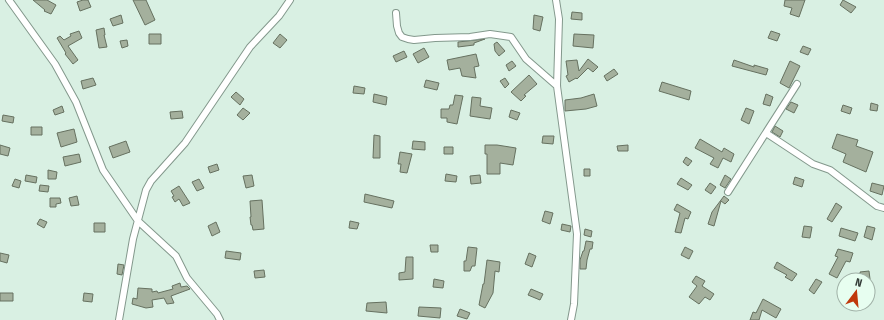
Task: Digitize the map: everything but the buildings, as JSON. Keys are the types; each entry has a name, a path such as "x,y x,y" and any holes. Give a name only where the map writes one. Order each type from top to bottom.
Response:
{"street":[{"path":"9,0 54,64 76,102 103,170 138,221 176,256 187,278 217,314 220,320"},
{"path":"119,320 138,221 144,197 151,181 185,143 250,47 279,16 290,0"},
{"path":"556,0 559,19 557,86 577,234 574,304 571,320"},
{"path":"396,13 399,33 402,37 408,39 414,40 490,34 511,37 526,59 557,86"},
{"path":"728,192 797,84"},
{"path":"766,133 813,164 830,170 877,206 884,208"}]}
